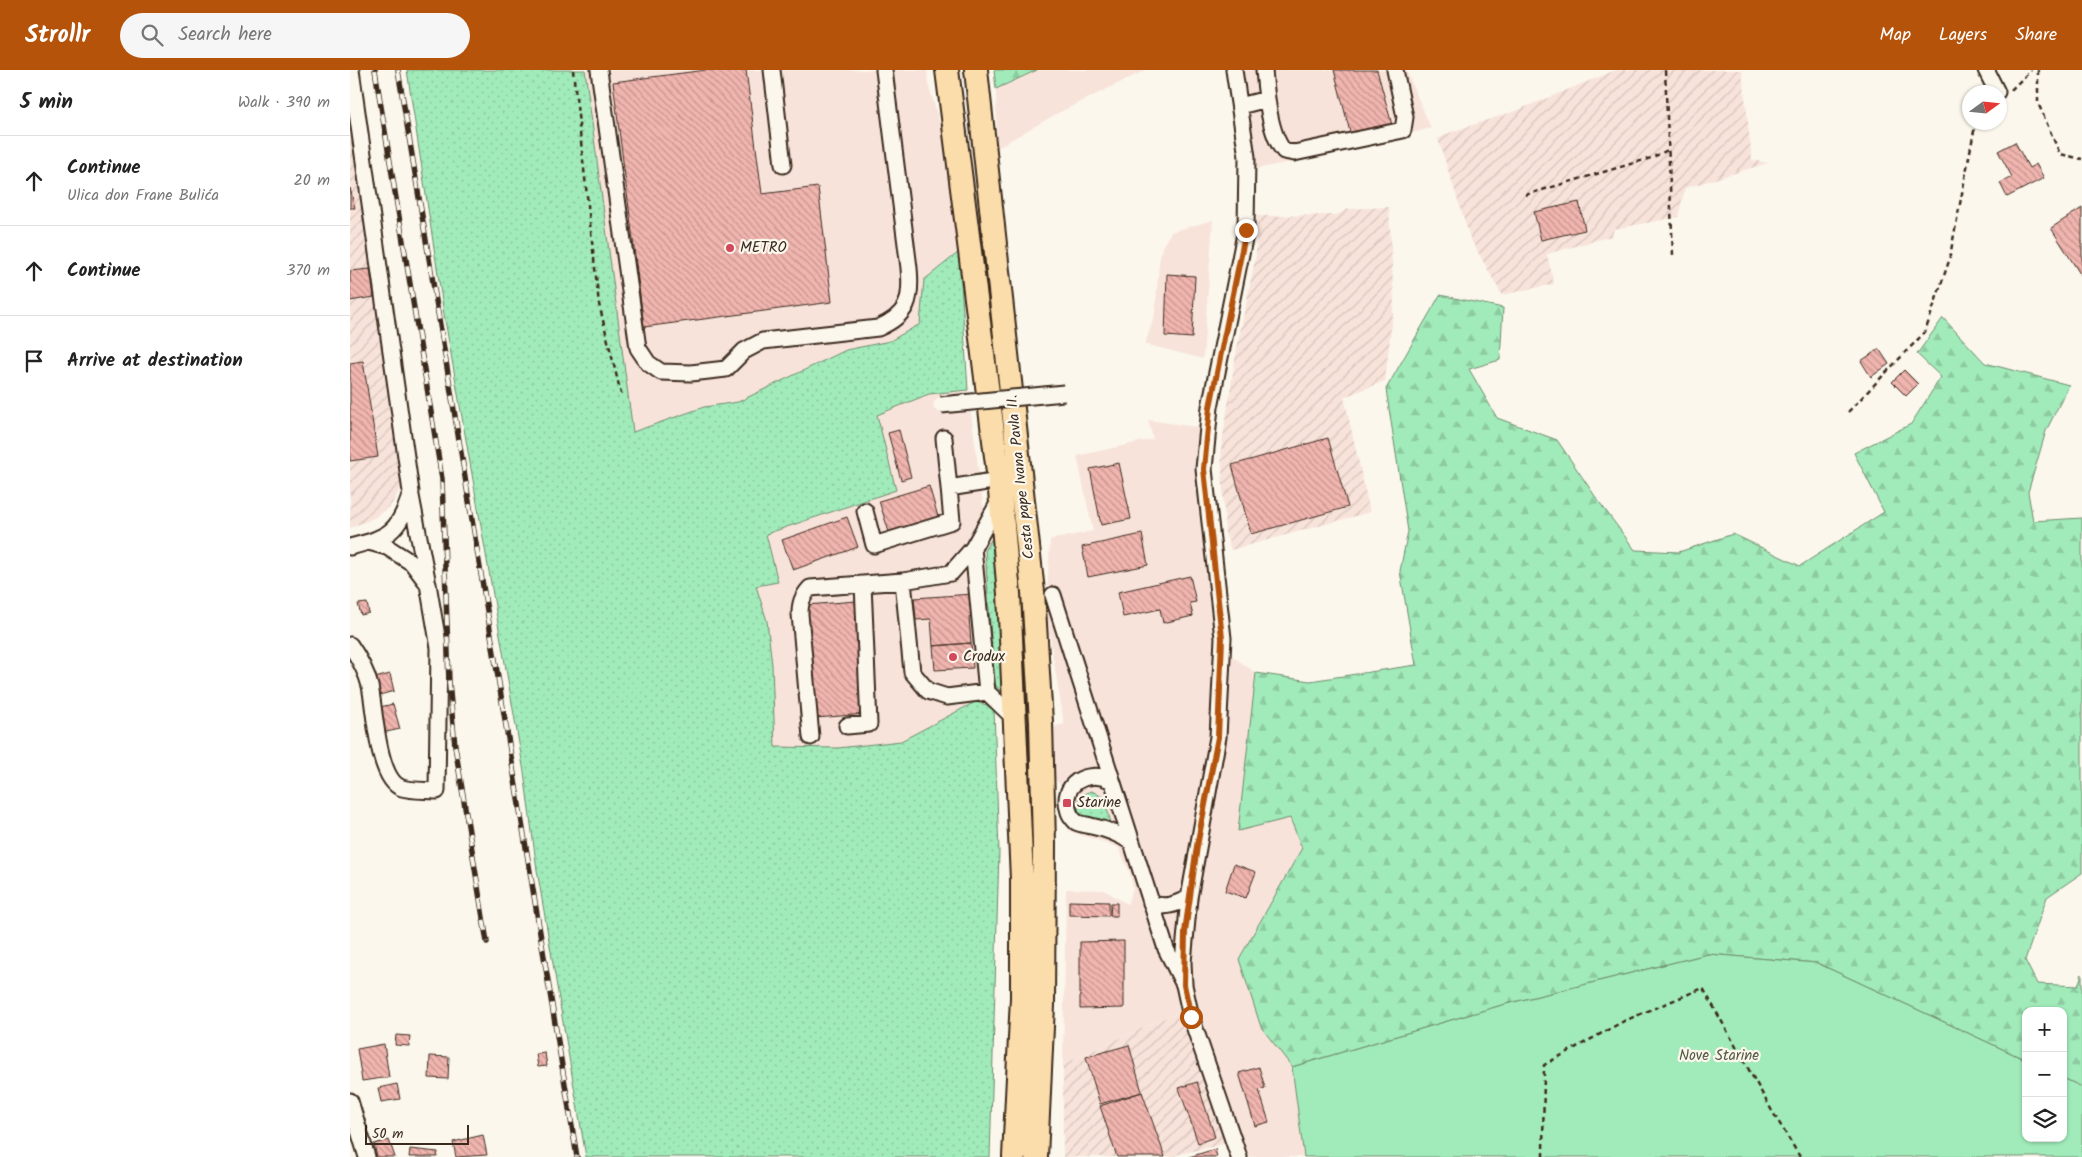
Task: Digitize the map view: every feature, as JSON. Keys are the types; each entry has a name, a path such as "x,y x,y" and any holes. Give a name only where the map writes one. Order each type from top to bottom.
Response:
{"highway":[{"name":"Cesta pape Ivana Pavla II.","path":"947,70 1000,490 1016,720 1022,879 1022,998 1014,1157"},
{"name":"Cesta pape Ivana Pavla II.","path":"976,70 1033,592 1041,722 1044,885 1043,1005 1036,1157"}],"street":[{"path":"350,645 363,665 369,685 383,762 390,778 401,788 437,791 439,648 410,492 351,70"},
{"path":"599,70 638,348 648,363 661,372 691,373 726,369 744,351 763,341 878,328 893,321 906,306 911,290 884,70"},
{"path":"772,70 783,164"},
{"path":"1234,70 1247,157 1246,230 1210,407 1204,469 1222,638 1218,737 1189,898 1183,962 1184,985 1191,1017 1239,1157"},
{"path":"1264,70 1267,99 1278,145 1284,151 1294,153 1403,130 1405,117 1395,70"},
{"path":"1986,70 1994,85"},
{"path":"1240,106 1267,99"},
{"path":"941,405 1064,393"},
{"path":"865,511 874,545 952,521 944,438"},
{"path":"811,737 800,602 810,588 903,581 951,573 973,548 1000,490 948,488"},
{"path":"350,547 384,538 404,516 410,492"},
{"path":"369,542 387,547 412,563 428,584"},
{"path":"973,548 987,692 1016,720"},
{"path":"903,581 912,672 928,691 948,697 987,692"},
{"path":"847,726 869,724 863,584"},
{"path":"1053,594 1110,780 1151,903 1173,966 1184,985"},
{"path":"1110,780 1102,776 1082,777 1072,784 1068,792 1070,814 1076,822 1117,833 1131,842"},
{"path":"1151,903 1159,906 1168,906 1189,898"},
{"path":"350,1101 367,1157"}],"path":[{"path":"573,70 599,304 621,394"},
{"path":"1665,70 1670,149 1673,255"},
{"path":"2007,90 2031,70"},
{"path":"2038,70 2038,103 2060,154 2082,159"},
{"path":"1848,412 1925,332 1949,261 1974,130"},
{"path":"1525,195 1651,158 1670,149"},
{"path":"1543,1157 1544,1064 1624,1021 1703,988 1800,1157"}],"shaded area":[{"path":"350,70 411,469 392,504 374,518 350,528"},
{"path":"585,70 927,70 928,84 942,130 959,252 924,280 921,324 890,341 846,350 738,403 704,407 632,432"},
{"path":"1037,70 1146,70 1056,114 997,148 996,89"},
{"path":"1241,70 1406,70 1431,128 1332,154 1255,169"},
{"path":"1616,70 1742,70 1752,160 1768,163 1685,188 1678,217 1614,229 1612,236 1547,254 1554,284 1502,295 1470,238 1438,139 1451,132 1518,110"},
{"path":"1389,207 1394,303 1385,381 1344,397 1370,512 1231,550 1225,533 1221,449 1237,347 1256,255 1257,216 1336,215 1348,209"},
{"path":"1213,220 1203,359 1145,344 1155,314 1162,247 1171,232"},
{"path":"968,390 983,504 994,539 1004,689 994,710 987,705 975,702 901,741 838,748 774,747 772,665 756,586 778,582 766,534 896,490 876,415 929,394"},
{"path":"1148,420 1203,428 1199,459 1202,525 1215,644 1256,673 1238,831 1291,817 1303,848 1239,959 1261,1027 1292,1067 1304,1157 1247,1157 1193,1005 1063,1064 1066,889 1104,890 1127,904 1133,889 1130,873 1118,847 1069,831 1061,811 1063,788 1051,775 1050,728 1064,724 1046,614 1050,540 1093,531 1077,456 1153,439"},
{"path":"1193,1005 1241,1140 1176,1155 1176,1157 1063,1157 1063,1064"}],"green space":[{"path":"407,70 585,70 633,432 704,407 738,402 846,350 890,341 920,324 924,280 959,252 968,390 929,394 877,415 896,490 766,534 778,582 756,586 767,621 772,665 775,747 838,748 901,741 975,702 987,705 994,710 999,852 990,1157 586,1157 537,870 524,772 444,314"},
{"path":"994,70 1037,70 996,89"},
{"path":"1440,295 1503,308 1500,360 1469,369 1497,418 1557,440 1635,550 1679,552 1733,534 1800,566 1884,512 1854,453 1911,424 1941,377 1917,354 1943,318 1985,363 2069,385 2046,431 2028,492 2033,521 2082,518 2082,873 2047,897 2025,960 2037,984 2078,986 2082,974 2082,1087 2067,1080 2067,1007 2022,1007 2022,1058 1817,963 1708,954 1502,1005 1292,1067 1261,1027 1239,959 1302,848 1290,818 1238,831 1256,673 1310,681 1416,665 1400,571 1408,531 1386,389"},
{"path":"991,540 994,545 1004,689 1000,691 994,683 985,549"},
{"path":"1092,791 1104,798 1111,823 1089,821 1081,817 1078,800 1083,795"},
{"name":"Nove Starine","path":"1708,954 1817,963 2022,1058 2022,1142 2067,1142 2067,1080 2082,1087 2082,1157 1304,1157 1292,1067 1502,1005"}],"building":[{"name":"METRO","path":"706,70 746,70 762,194 818,187 832,302 644,327 613,82"},
{"path":"1334,70 1377,70 1392,125 1351,136"},
{"path":"2015,142 2029,168 2036,164 2044,178 2007,197 2000,183 2012,177 1998,151"},
{"path":"350,188 355,208 350,208"},
{"path":"1579,202 1585,230 1541,240 1534,212"},
{"path":"2082,208 2082,277 2051,228"},
{"path":"370,269 374,297 350,301 350,271"},
{"path":"1167,274 1195,276 1192,338 1165,336"},
{"path":"1879,349 1889,364 1871,377 1861,361"},
{"path":"363,361 378,457 350,461 350,363"},
{"path":"1904,370 1918,384 1906,396 1892,382"},
{"path":"899,430 911,477 901,480 888,433"},
{"path":"1328,438 1348,507 1251,534 1232,465"},
{"path":"1119,463 1131,519 1101,525 1090,469"},
{"path":"929,486 939,520 890,535 879,501"},
{"path":"847,517 858,547 793,570 782,540"},
{"path":"1142,534 1148,565 1088,577 1082,547"},
{"path":"1190,576 1196,602 1190,603 1193,616 1163,623 1160,609 1123,617 1118,592"},
{"path":"973,594 974,616 969,617 971,643 933,646 931,619 916,620 914,598"},
{"path":"856,601 865,714 816,718 807,605"},
{"path":"367,603 369,613 361,615 358,604"},
{"name":"Crodux","path":"971,643 973,668 935,670 933,646"},
{"path":"390,674 394,691 376,696 371,679"},
{"path":"393,704 400,729 382,733 376,708"},
{"path":"1234,864 1256,872 1246,898 1225,891"},
{"path":"1069,901 1109,902 1109,916 1069,915"},
{"path":"1111,903 1117,903 1117,916 1110,916"},
{"path":"1124,941 1124,1008 1080,1009 1080,942"},
{"path":"396,1035 410,1036 409,1046 395,1045"},
{"path":"384,1044 389,1077 362,1081 357,1049"},
{"path":"1129,1045 1142,1092 1100,1104 1086,1057"},
{"path":"545,1053 547,1066 538,1067 536,1054"},
{"path":"430,1056 449,1057 448,1079 429,1078"},
{"path":"1259,1067 1265,1088 1259,1090 1269,1122 1255,1126 1239,1073"},
{"path":"1197,1082 1215,1137 1198,1143 1179,1088"},
{"path":"397,1084 400,1099 381,1102 378,1088"},
{"path":"1142,1092 1165,1157 1117,1157 1100,1106"},
{"path":"483,1135 487,1155 456,1157 453,1142"},
{"path":"389,1140 395,1157 377,1157 374,1144"},
{"path":"410,1149 438,1152 437,1157 409,1157"},
{"path":"1215,1149 1217,1157 1189,1157"}],"railway":[{"path":"375,70 442,479 449,682 455,746 487,942"},
{"path":"398,70 577,1157"}],"place":[{"name":"METRO","path":"730,248"},
{"name":"Crodux","path":"953,657"},
{"name":"Starine","path":"1067,803"}],"route":[{"path":"1191,1017 1184,985 1185,932 1197,846 1218,737 1222,638 1204,469 1210,407 1246,230"}]}
